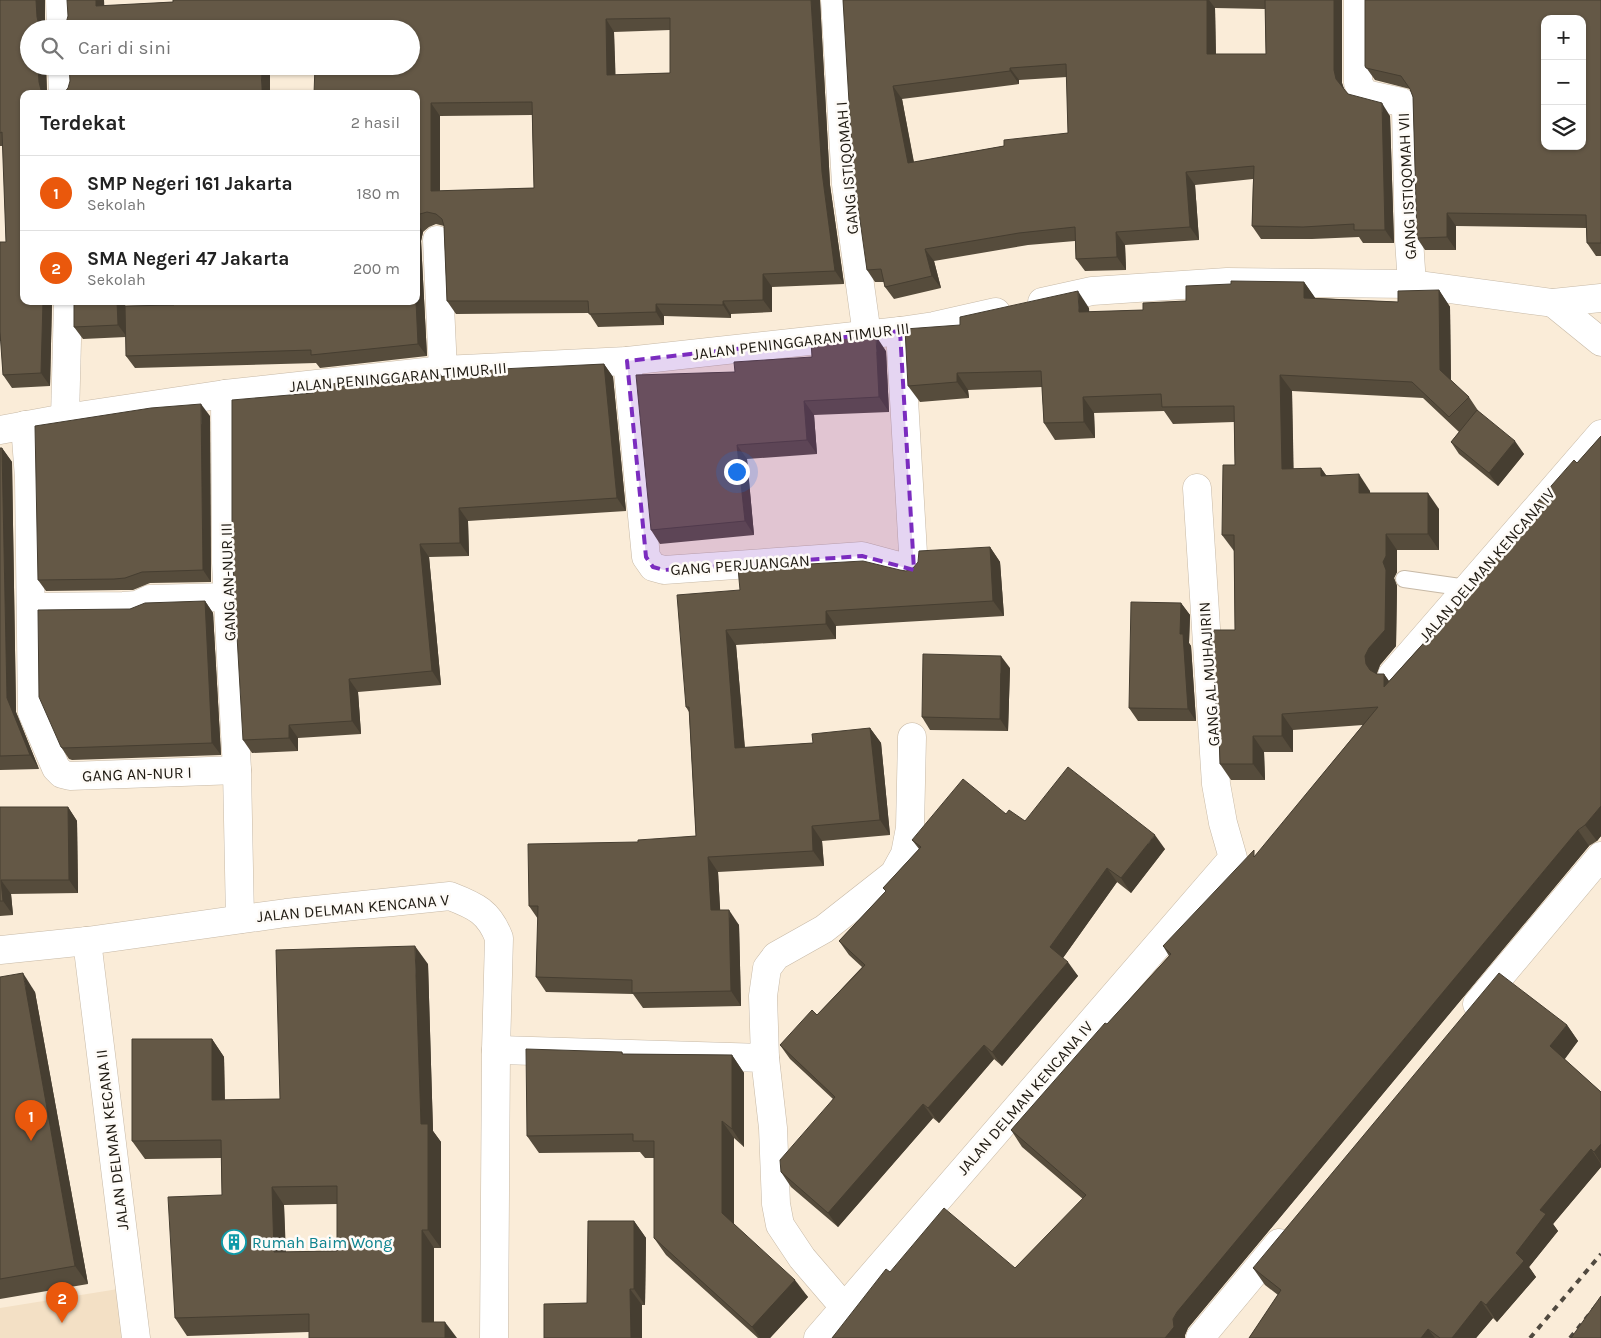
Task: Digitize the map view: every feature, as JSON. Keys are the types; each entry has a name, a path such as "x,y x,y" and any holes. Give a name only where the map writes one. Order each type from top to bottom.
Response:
{"street":[{"path":"60,0 61,20"},
{"name":"GANG ISTIQOMAH I","path":"834,0 846,184 867,335"},
{"name":"GANG ISTIQOMAH VII","path":"1358,0 1358,83 1365,94 1402,102 1406,110 1412,284"},
{"path":"62,75 63,90"},
{"path":"437,240 442,370"},
{"name":"JALAN PENINGGARAN TIMUR III","path":"13,428 65,418 225,394 442,370 627,361 900,331 934,326 1092,291 1227,282 1412,284 1553,303 1601,298"},
{"path":"1553,303 1601,342"},
{"path":"65,418 68,305"},
{"name":"GANG PERJUANGAN","path":"627,361 646,557 653,568 664,570 862,556 914,570 900,331"},
{"name":"GANG AN-NUR III","path":"225,394 227,597 236,770"},
{"name":"GANG AN-NUR I","path":"13,428 29,478 32,712 56,768 59,772 70,776 236,770"},
{"name":"JALAN DELMAN KENCANA IV","path":"1392,674 1601,434"},
{"name":"GANG AL MUHAJIRIN","path":"1197,488 1216,784 1223,823 1233,858"},
{"path":"31,607 124,606 137,605 150,599 227,597"},
{"path":"844,1307 802,1258 780,1225 776,1204 773,1128 764,1058 763,996 768,968 776,956 824,929 894,874 905,854 910,828 912,737"},
{"path":"236,770 240,919"},
{"path":"1461,1024 1601,856"},
{"name":"JALAN DELMAN KENCANA IV","path":"818,1338 1233,858"},
{"name":"JALAN DELMAN KENCANA V","path":"0,950 87,941 286,913 450,896 472,904 486,915 495,926 499,938 496,1050 494,1338"},
{"name":"JALAN DELMAN KECANA II","path":"87,941 136,1338"},
{"path":"496,1050 764,1058"},
{"path":"1200,1338 1295,1223"}],"lane":[{"path":"1404,579 1467,588"}],"highlighted area":[{"path":"900,331 914,570 862,556 664,570 653,567 646,557 627,361"}],"shaded area":[{"path":"118,1289 126,1338 0,1338 0,1308"}],"building":[{"path":"0,0 36,0 38,20 20,20 20,75 39,75 41,90 20,90 20,305 43,305 41,373 3,375 0,332 0,242 6,242 2,132 0,133"},
{"path":"67,0 96,0 96,6 173,2 173,0 811,0 822,172 835,271 763,274 763,300 723,301 723,305 656,304 656,312 589,314 588,301 447,301 444,226 442,219 436,214 427,212 420,214 420,90 314,90 315,75 420,75 420,20 67,20","holes":["670,18 670,73 607,75 606,19","532,102 534,188 431,191 431,103"]},
{"path":"843,0 1207,0 1207,54 1266,54 1265,0 1334,0 1334,70 1336,79 1348,94 1382,103 1385,230 1354,230 1354,224 1303,227 1252,226 1254,166 1186,172 1190,227 1116,232 1117,257 1076,259 1075,227 1019,233 925,249 932,276 885,287 881,269 867,270 853,170","holes":["1066,64 1068,133 1004,140 1004,146 908,163 893,86 1010,71 1010,68"]},
{"path":"1365,0 1601,0 1601,243 1587,243 1586,215 1447,213 1447,237 1417,238 1413,97 1401,76 1366,68"},
{"path":"70,75 261,75 262,90 66,90 70,81"},
{"path":"1231,281 1304,282 1304,298 1398,302 1398,291 1439,290 1440,370 1469,397 1449,417 1412,382 1280,375 1282,469 1321,468 1321,476 1359,474 1359,493 1428,493 1428,534 1386,534 1386,556 1383,562 1386,570 1385,630 1369,648 1365,656 1366,664 1370,670 1377,674 1384,674 1384,687 1477,584 1475,582 1535,514 1530,510 1574,460 1577,463 1601,436 1601,806 1585,825 1578,830 1177,1312 1173,1319 1174,1327 1165,1338 832,1338 886,1269 890,1272 944,1208 1015,1268 1086,1195 1011,1130 1105,1023 1107,1024 1171,954 1163,946 1254,850 1254,857 1378,707 1282,714 1282,736 1253,736 1253,764 1220,764 1218,705 1216,705 1211,630 1235,630 1234,535 1222,535 1223,465 1235,465 1234,406 1162,407 1161,394 1083,397 1084,422 1044,423 1041,371 957,373 957,382 908,386 905,329 960,325 960,317 1078,291 1079,312 1143,310 1143,303 1186,301 1186,286 1231,284"},
{"path":"74,305 117,305 118,325 74,327"},
{"path":"416,305 418,344 311,355 311,350 126,356 125,306"},
{"path":"876,336 879,397 804,401 807,440 737,445 745,521 651,530 636,375 735,372 734,362 812,357 811,341"},
{"path":"604,364 617,498 459,508 460,543 420,544 432,671 349,679 352,721 289,725 289,738 243,740 232,549 232,400 313,393 313,386 439,372 439,377 501,369"},
{"path":"201,404 203,570 142,572 125,578 114,579 38,580 35,426 151,408"},
{"path":"1477,410 1515,441 1489,473 1451,442"},
{"path":"0,448 2,448 7,698 30,755 0,756"},
{"path":"990,547 993,601 826,611 826,624 726,630 735,748 813,743 812,734 870,728 880,820 812,826 813,851 708,857 711,910 729,910 731,991 632,993 632,980 536,977 538,906 529,906 528,844 638,842 638,840 696,836 689,707 686,707 677,595 740,590 738,568 863,561 906,571 913,568 918,562 919,551"},
{"path":"205,601 212,743 61,747 39,697 38,610 130,609 145,603"},
{"path":"1131,602 1181,603 1180,634 1183,634 1188,709 1129,708"},
{"path":"923,654 1001,656 1000,719 922,717"},
{"path":"1068,767 1155,835 1121,878 1107,868 1050,947 1068,962 992,1052 984,1045 928,1108 923,1104 828,1213 781,1172 780,1160 835,1097 780,1045 812,1010 817,1015 865,965 839,941 886,891 883,888 921,847 912,840 963,779 1006,814 1009,810 1025,821"},
{"path":"0,807 68,807 69,880 1,880 3,901 0,901"},
{"path":"415,946 421,1124 428,1124 428,1230 422,1230 422,1322 445,1322 445,1338 309,1338 309,1314 175,1318 168,1197 222,1195 221,1140 132,1141 132,1039 212,1039 212,1100 280,1099 276,950","holes":["337,1186 337,1251 274,1252 272,1187"]},
{"path":"23,973 75,1266 0,1279 0,977"},
{"path":"1499,973 1567,1025 1550,1046 1601,1092 1601,1144 1594,1152 1591,1149 1540,1210 1546,1214 1516,1253 1524,1261 1486,1305 1481,1301 1452,1338 1440,1338 1428,1329 1421,1338 1249,1338 1281,1290 1253,1268"},
{"path":"526,1049 622,1052 622,1054 732,1055 732,1129 722,1121 722,1213 795,1280 752,1327 654,1238 654,1141 633,1141 633,1134 527,1136"},
{"path":"588,1221 634,1221 634,1289 630,1289 631,1338 544,1338 544,1304 587,1303"},
{"path":"1601,1296 1601,1338 1571,1338"}],"railway":[{"path":"1530,1338 1601,1254"},
{"path":"1570,1338 1601,1300"}],"place":[{"name":"SMP Negeri 161 Jakarta","path":"31,1141"},
{"name":"Rumah Baim Wong","path":"234,1242"},
{"name":"SMA Negeri 47 Jakarta","path":"62,1323"}]}
